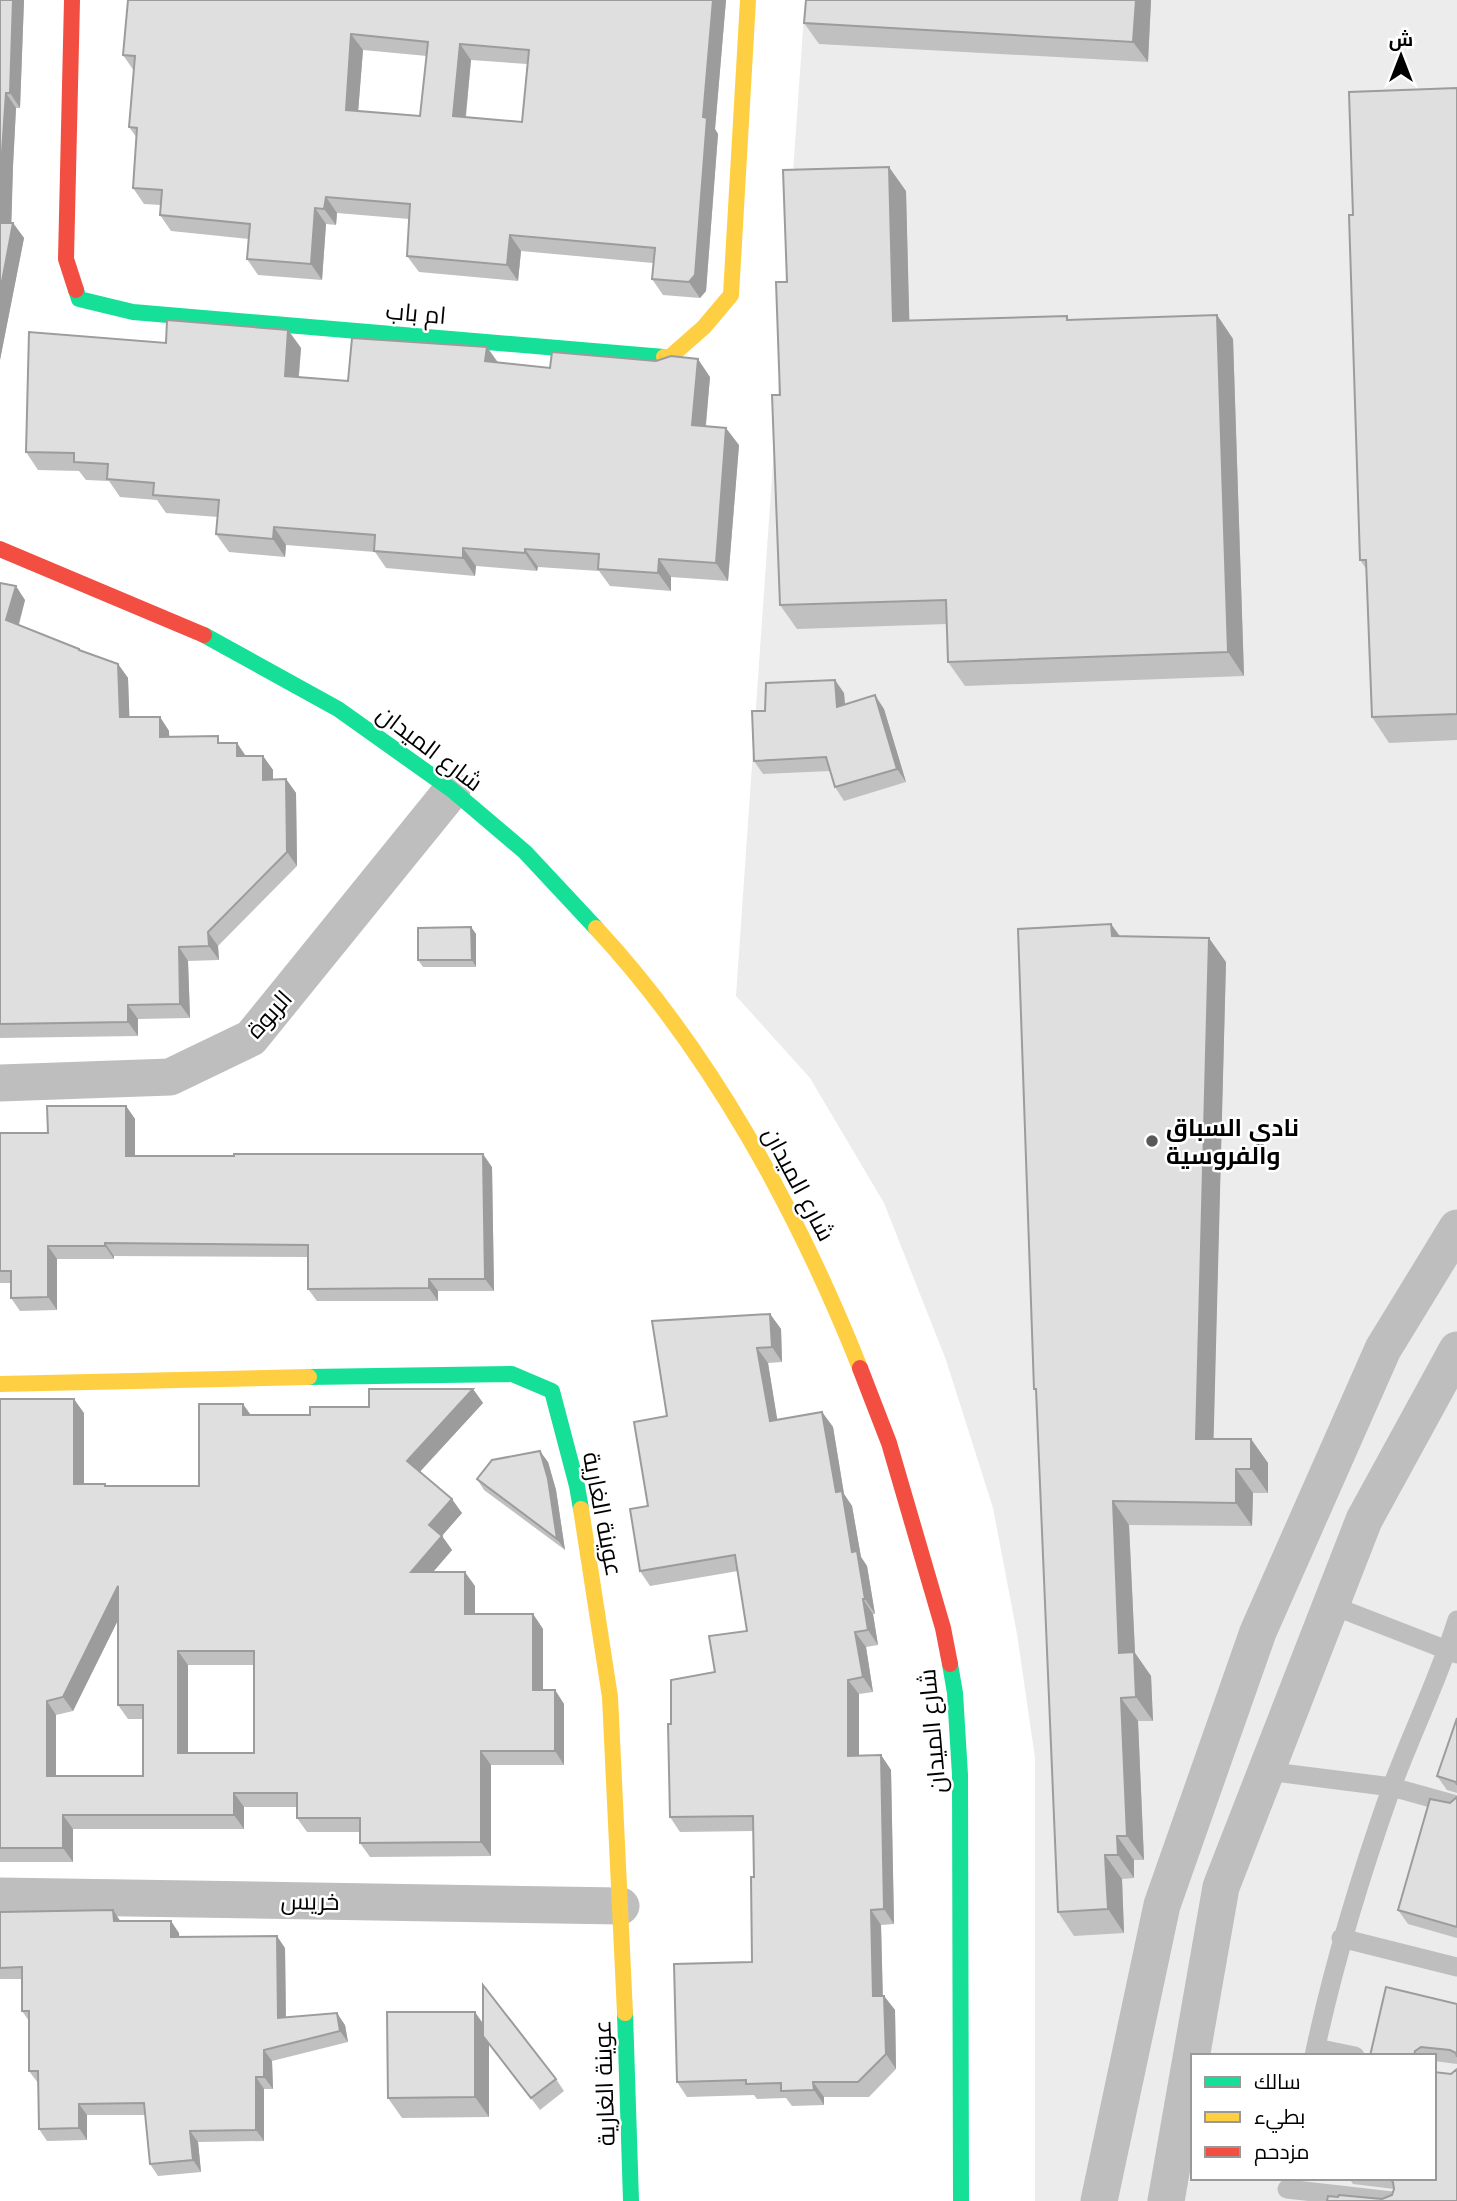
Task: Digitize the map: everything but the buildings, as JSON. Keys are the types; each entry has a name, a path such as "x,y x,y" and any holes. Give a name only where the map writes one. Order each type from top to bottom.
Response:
{"street":[{"name":"ام باب","path":"72,0 66,258 79,299 133,312 670,357 704,327 731,295 748,0"},
{"name":"شارع الميدان","path":"0,548 215,640 338,709 452,790 525,852 609,942 680,1030 766,1166 806,1243 889,1443 940,1617 955,1693 960,1775 961,2201"},
{"name":"الربوة","path":"0,1083 170,1077 251,1038 452,790"},
{"path":"1100,2201 1162,1905 1258,1632 1383,1349 1457,1227"},
{"path":"1192,2054 1221,1887 1364,1520 1457,1350"},
{"name":"عوينة الغارية","path":"0,1384 484,1373 512,1374 552,1391 577,1486 610,1697 621,1906 631,2201"},
{"path":"1281,1579 1331,1605"},
{"path":"1216,1750 1266,1771"},
{"name":"خريس","path":"0,1896 621,1906"},
{"path":"1166,2201 1191,2058"}],"lane":[{"path":"1331,1605 1452,1652"},
{"path":"1336,2054 1315,2052 1342,1938 1392,1787 1452,1652 1457,1620"},
{"path":"1266,1771 1392,1787 1457,1805"},
{"path":"1342,1938 1457,1967"},
{"path":"1287,2190 1392,2201"}],"shaded area":[{"name":"نادي السباق والفروسية","path":"805,0 1457,0 1457,2201 1035,2201 1035,1758 1017,1634 993,1508 946,1360 884,1203 810,1078 736,996"}],"traffic: fast":[{"path":"76,290 79,299 133,312 664,357"},
{"path":"204,635 338,709 452,790 525,852 596,928"},
{"path":"309,1377 512,1374 552,1391 581,1509"},
{"path":"950,1664 955,1693 960,1775 961,2201"},
{"path":"625,2013 631,2201"}],"traffic: slow":[{"path":"664,357 670,357 704,327 731,295 748,0"},
{"path":"596,928 638,976 677,1027 748,1136 809,1251 860,1368"},
{"path":"0,1384 309,1377"},
{"path":"581,1509 610,1697 625,2013"}],"traffic: jam":[{"path":"72,0 66,259 76,290"},
{"path":"0,549 204,635"},
{"path":"860,1368 889,1443 943,1628 950,1664"}],"place":[{"name":"نادي السباق والفروسية","path":"1152,1141"}]}
